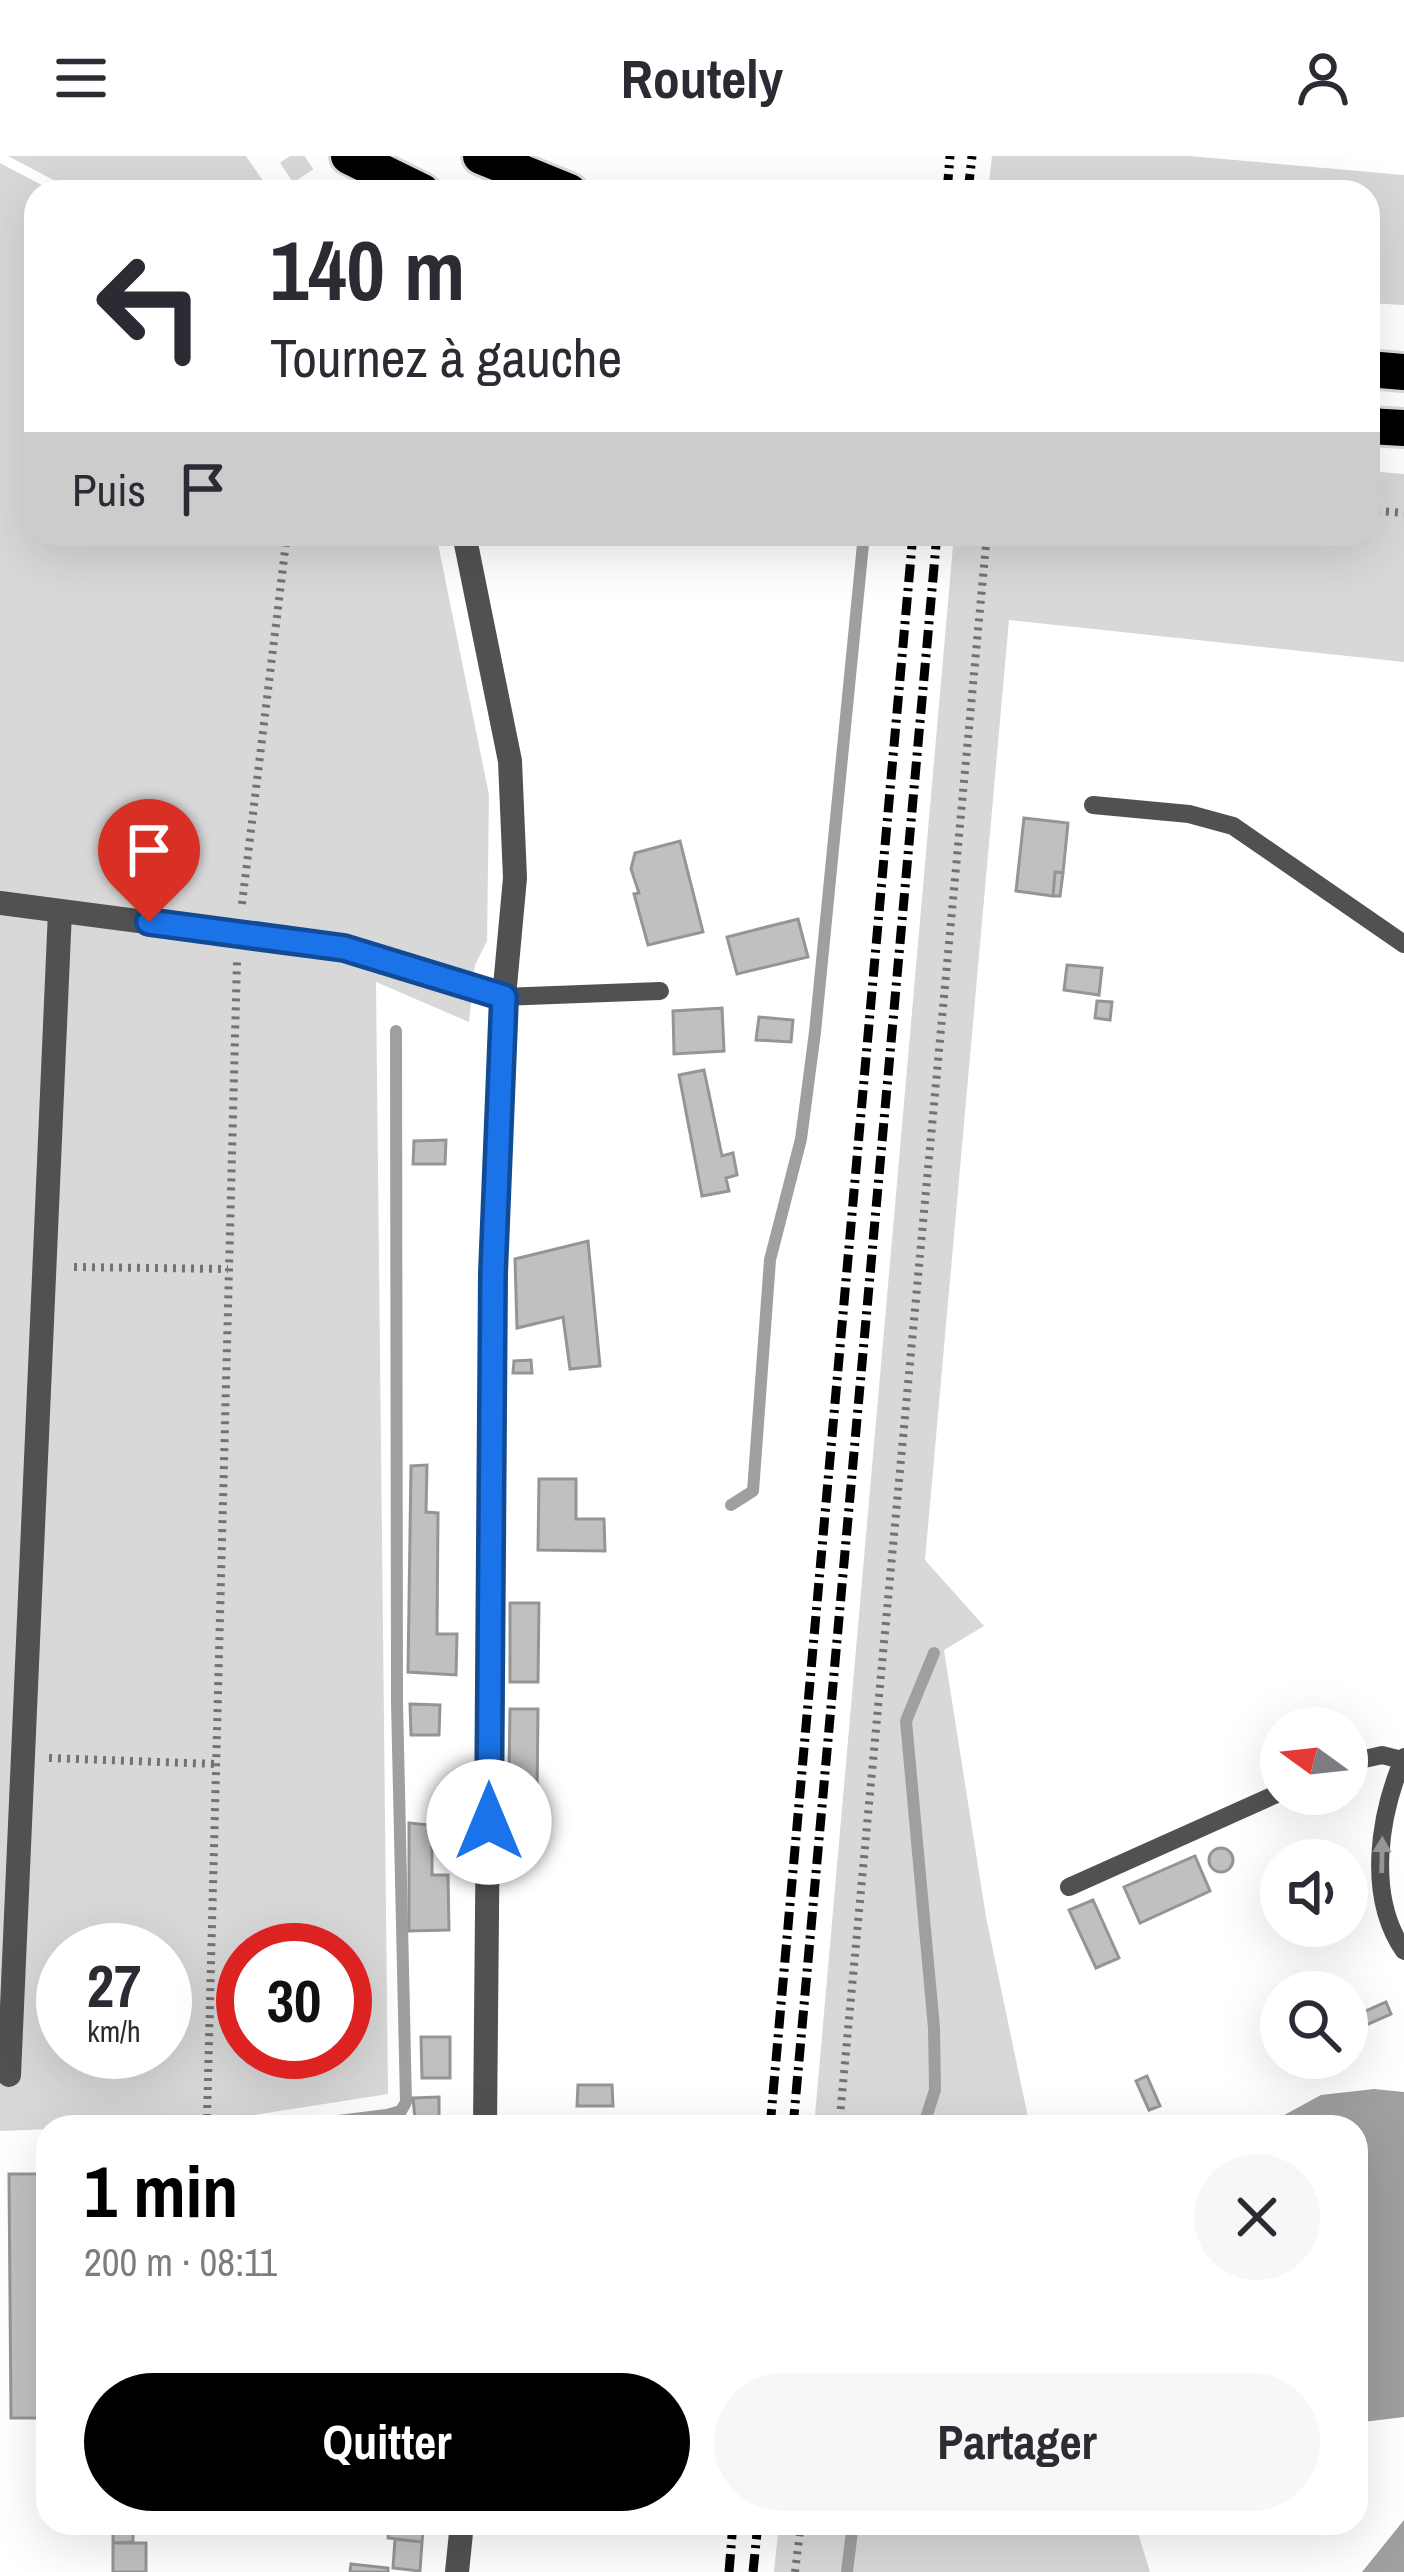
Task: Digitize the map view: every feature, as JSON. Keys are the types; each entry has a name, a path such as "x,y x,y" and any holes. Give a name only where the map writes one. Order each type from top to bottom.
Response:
{"highway":[{"path":"349,156 398,180"},
{"path":"481,156 540,180"}],"street":[{"path":"466,546 510,761 515,878 504,997 493,1273 485,2115"},
{"path":"0,903 344,948 504,997"},
{"path":"9,2075 60,910"},
{"path":"457,2572 461,2535"}],"lane":[{"path":"1093,805 1189,814 1233,826 1404,944"},
{"path":"504,997 660,991"},
{"path":"1368,1758 1403,1758 1382,1840 1386,1915 1404,1952"},
{"path":"1069,1887 1260,1801"}],"path":[{"path":"207,2115 238,933 286,546"},
{"path":"840,2115 986,546"},
{"path":"44,1266 228,1269"},
{"path":"23,1757 216,1764"},
{"path":"796,2572 800,2535"}],"shaded area":[{"path":"8,156 246,156 262,180 53,180"},
{"path":"992,156 1189,156 1404,175 1404,305 1380,304 1380,180 989,180"},
{"path":"0,163 32,180 24,180 24,546 438,546 489,795 487,941 475,965 469,1022 376,982 388,2094 255,2115 36,2115 36,2130 0,2131"},
{"path":"1380,472 1404,474 1404,662 1009,620 925,1560 984,1626 944,1650 986,1917 1027,2115 815,2115 953,546 1380,546"},
{"path":"1374,2089 1404,2092 1404,2417 1368,2421 1368,2115 1284,2115 1321,2095"},
{"path":"1404,2520 1404,2572 1362,2572"},
{"path":"778,2535 1139,2535 1150,2572 774,2572"}],"building":[{"path":"1024,818 1068,823 1063,873 1055,872 1053,896 1016,891"},
{"path":"680,841 703,932 648,945 634,894 639,893 631,869 635,853"},
{"path":"1055,872 1063,873 1060,896 1053,896"},
{"path":"798,919 808,957 737,974 727,937"},
{"path":"1067,965 1102,968 1099,995 1064,990"},
{"path":"1097,1001 1112,1002 1110,1020 1095,1018"},
{"path":"722,1008 724,1051 674,1054 673,1011"},
{"path":"759,1017 793,1020 791,1042 756,1040"},
{"path":"704,1070 722,1156 733,1153 737,1175 726,1178 729,1191 702,1196 679,1075"},
{"path":"446,1140 445,1164 413,1164 414,1141"},
{"path":"588,1241 600,1366 570,1369 563,1317 517,1328 515,1259"},
{"path":"531,1360 532,1373 513,1373 514,1361"},
{"path":"427,1465 426,1512 438,1513 437,1634 457,1634 456,1675 408,1672 411,1466"},
{"path":"539,1479 576,1479 576,1519 604,1519 605,1551 538,1550"},
{"path":"510,1603 539,1603 538,1682 510,1682"},
{"path":"410,1704 440,1705 439,1735 411,1735"},
{"path":"510,1709 538,1709 537,1795 526,1795 526,1840 508,1839"},
{"path":"409,1823 439,1826 432,1831 432,1875 448,1875 449,1930 409,1931"},
{"path":"1221,1848 1230,1851 1230,1869 1221,1872 1212,1869 1209,1860 1212,1851"},
{"path":"1195,1856 1210,1891 1140,1923 1124,1887"},
{"path":"1093,1900 1119,1958 1096,1968 1069,1910"},
{"path":"1386,2002 1391,2014 1368,2024 1368,2010"},
{"path":"421,2037 450,2037 450,2078 422,2078"},
{"path":"1147,2076 1160,2106 1149,2110 1136,2081"},
{"path":"578,2085 612,2085 613,2106 577,2106"},
{"path":"439,2097 439,2115 415,2115 413,2098"},
{"path":"9,2174 36,2174 36,2418 11,2418"},
{"path":"113,2535 133,2535 133,2542 113,2543"},
{"path":"388,2535 423,2535 422,2542"},
{"path":"395,2539 422,2542 420,2571 393,2568"},
{"path":"113,2543 146,2543 146,2572 113,2572"},
{"path":"351,2564 388,2568 388,2572 350,2572"}],"waterway":[{"path":"731,1505 753,1491 770,1260 801,1139 815,1032 863,546"},
{"path":"387,2115 401,2111 406,2102 397,1702 396,1031"},
{"path":"927,2115 935,2090 934,2028 906,1721 934,1653"},
{"path":"847,2572 852,2535"}],"tunnel":[{"path":"290,156 306,180"}],"railway":[{"path":"948,180 950,156"},
{"path":"969,180 972,156"},
{"path":"771,2115 912,546"},
{"path":"794,2115 936,546"},
{"path":"729,2572 732,2535"},
{"path":"753,2572 757,2535"}],"route":[{"path":"149,922 344,948 504,997 493,1273 489,1822"}]}
